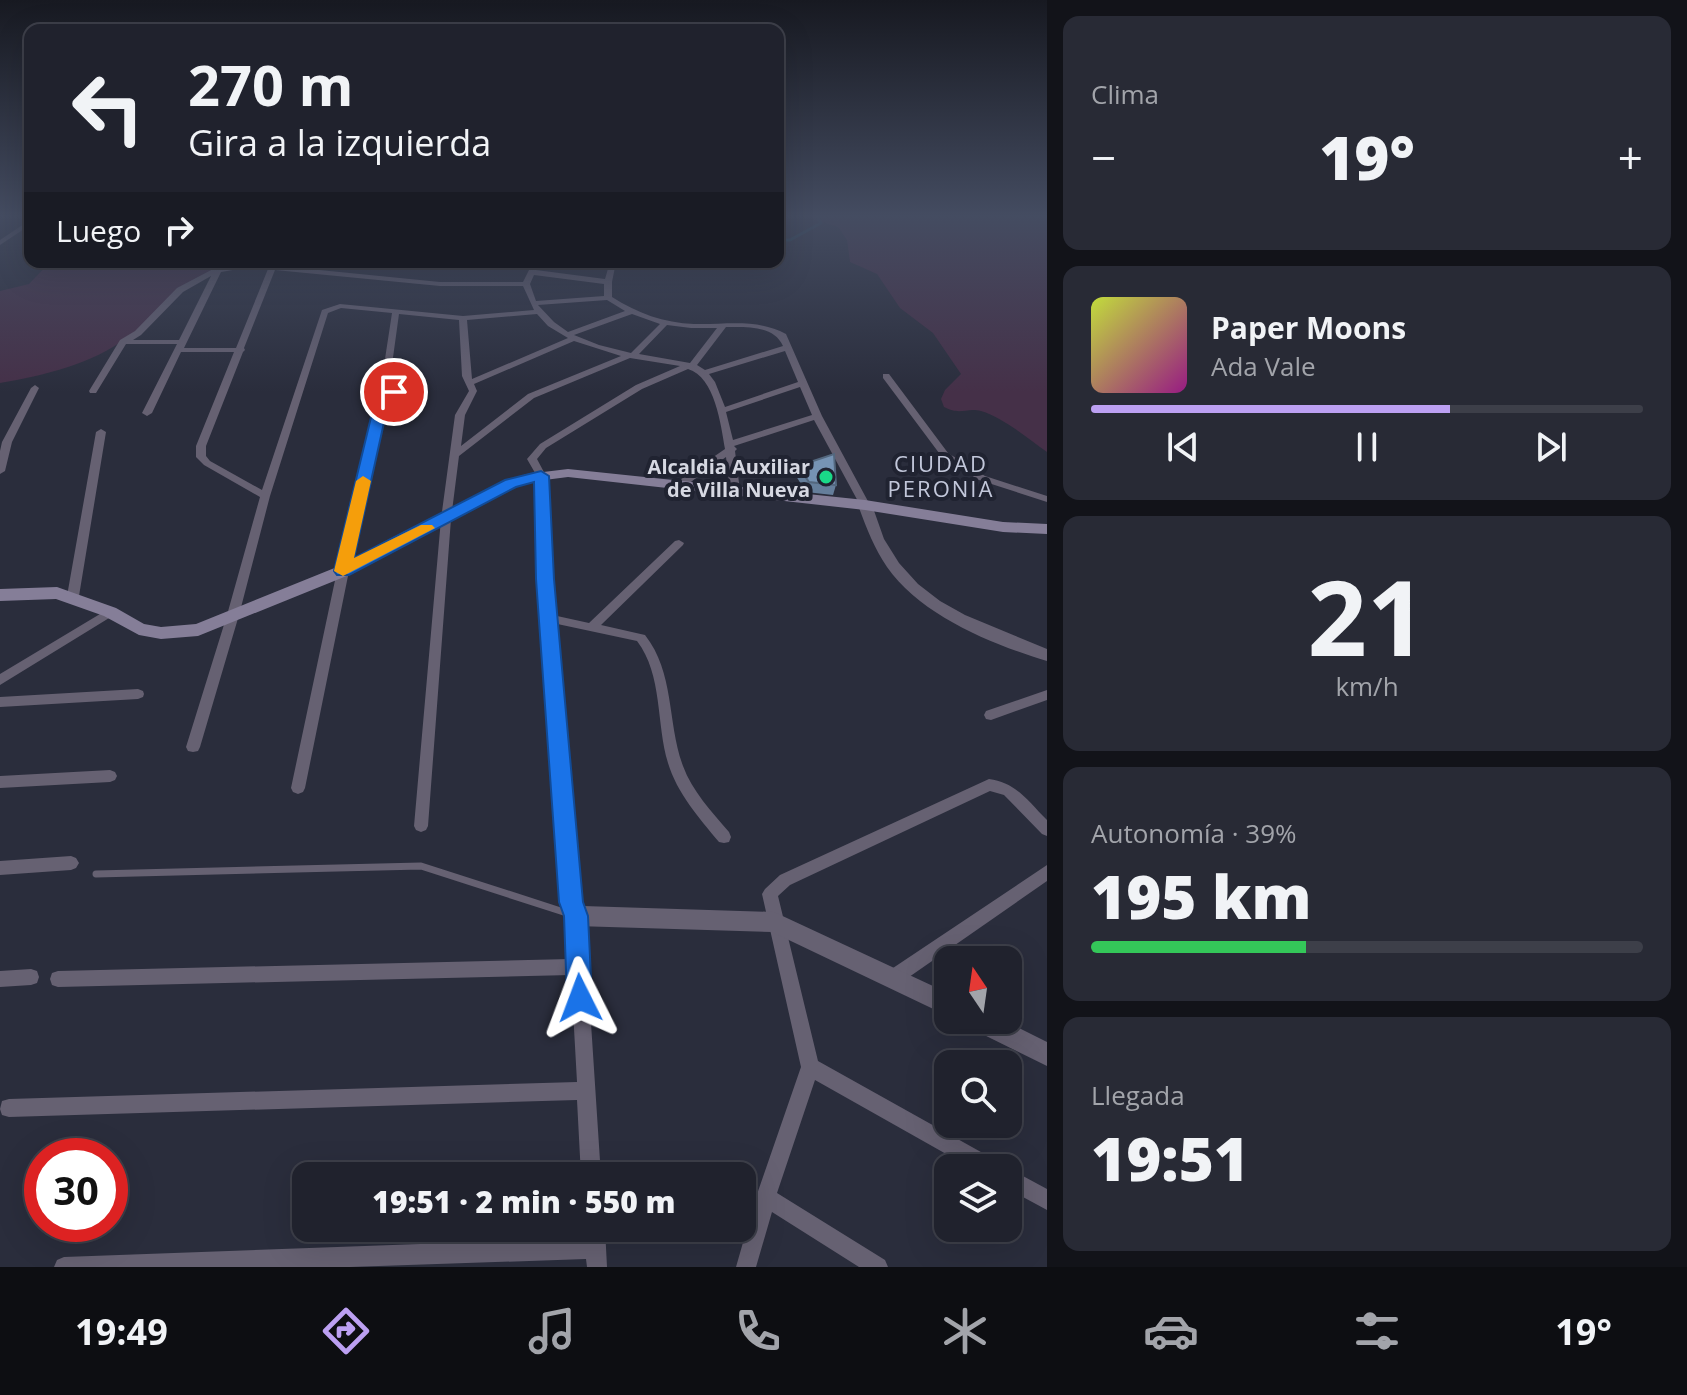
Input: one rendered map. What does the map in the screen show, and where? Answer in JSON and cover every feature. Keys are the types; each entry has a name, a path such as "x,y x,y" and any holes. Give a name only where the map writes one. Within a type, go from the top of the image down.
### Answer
{"main road":[{"path":"2,596 57,593 73,596 110,612 139,629 161,633 198,630 343,571 510,484 541,476 606,475 865,505 1003,527 1047,529"}],"street":[{"path":"93,391 123,342 138,333 180,290 212,273"},
{"path":"147,413 216,273"},
{"path":"265,496 201,457 201,446 270,273"},
{"path":"326,273 440,284 526,284"},
{"path":"531,273 526,284 536,308 572,336 630,356 689,366 703,373 720,411 730,446 735,491"},
{"path":"540,273 608,282"},
{"path":"608,298 610,273"},
{"path":"193,747 265,496 325,312 340,306 463,318 608,298 630,312 665,323 766,327 783,336 817,416 865,505 875,538 892,566 932,604 954,619 1047,655"},
{"path":"298,788 380,409 394,392 387,372 396,311"},
{"path":"469,383 630,312"},
{"path":"421,826 446,519 460,415 473,391 469,383 463,318"},
{"path":"456,454 531,396 630,356 665,323"},
{"path":"590,1162 576,916 571,902 548,618 541,476 532,459 543,446 639,387 689,366 723,326"},
{"path":"123,342 241,350"},
{"path":"703,373 788,347"},
{"path":"886,376 945,455 982,478 1047,499"},
{"path":"720,411 804,383"},
{"path":"0,471 7,442 35,388"},
{"path":"681,484 730,446 817,416"},
{"path":"73,596 101,432"},
{"path":"593,626 679,543"},
{"path":"0,680 110,612"},
{"path":"548,618 641,638 649,645 675,764 683,782 724,837"},
{"path":"0,702 138,694"},
{"path":"991,715 1047,695"},
{"path":"0,782 110,776"},
{"path":"746,1267 810,1067 774,922 770,894 785,880 989,785 1009,791 1047,830"},
{"path":"0,868 71,863"},
{"path":"893,978 1047,872"},
{"path":"576,916 774,922 934,998"},
{"path":"58,979 577,967"},
{"path":"0,979 31,977"},
{"path":"1006,1034 1047,1054"},
{"path":"810,1067 965,1154"},
{"path":"9,1108 586,1091"},
{"path":"1022,1186 1047,1200"},
{"path":"766,1197 878,1267"},
{"path":"64,1267 596,1248"}],"lane":[{"path":"96,874 421,866 576,916"}],"shaded area":[{"path":"39,273 215,273 187,286 128,337 98,355 50,372 0,383 0,291 29,284"},
{"path":"1047,273 1047,452 990,414 944,407 941,399 945,390 961,374 933,333 900,308 877,274"}],"building":[{"path":"834,454 836,485 809,482 798,466"}],"slow traffic":[{"path":"363,481 343,571 427,528"}],"place":[{"name":"Alcaldia Auxiliar de Villa Nueva","path":"826,477"}],"district":[{"name":"CIUDAD PERONIA","path":"941,476"}],"route":[{"path":"394,392 380,409 343,571 510,484 541,476 545,579 571,902 576,916 580,998"}]}
